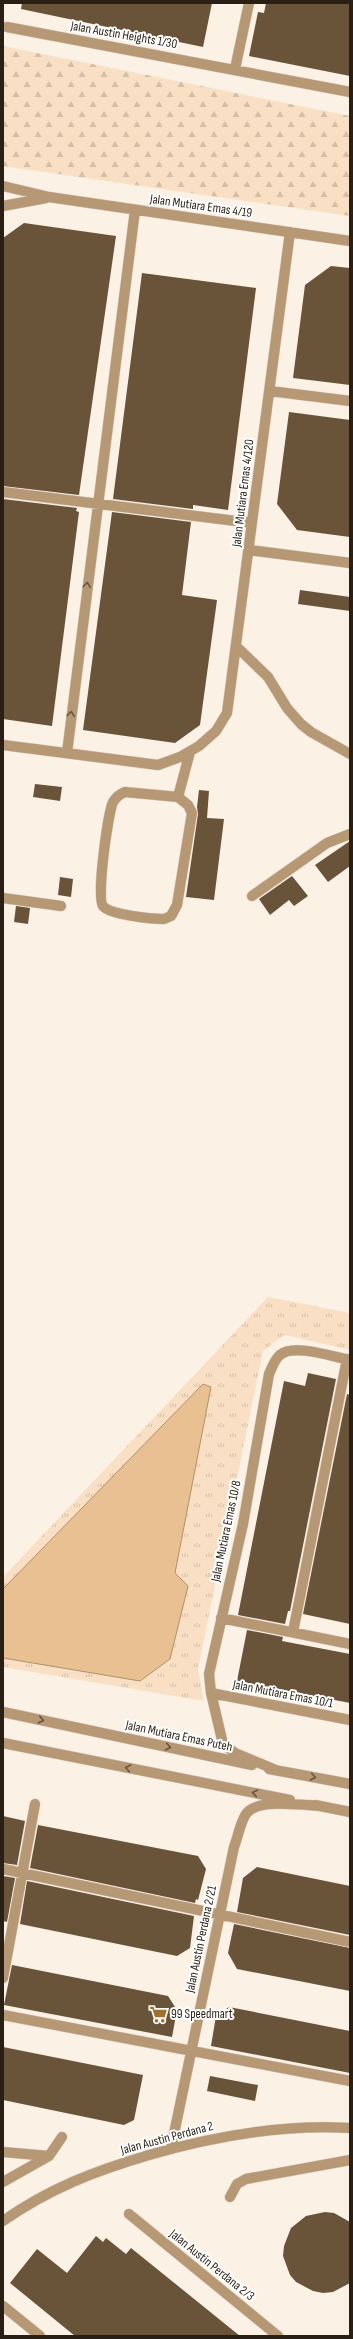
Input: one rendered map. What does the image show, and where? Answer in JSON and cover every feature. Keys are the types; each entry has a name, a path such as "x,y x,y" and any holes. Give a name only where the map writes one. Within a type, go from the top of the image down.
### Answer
{"street":[{"path":"235,69 249,3"},
{"name":"Jalan Austin Heights 1/30","path":"7,27 350,92"},
{"name":"Jalan Mutiara Emas 4/19","path":"3,186 49,197 350,241"},
{"name":"Jalan Mutiara Emas 4/19","path":"3,206 49,197"},
{"path":"67,753 135,210"},
{"name":"Jalan Mutiara Emas 4/120","path":"3,745 158,765 190,752 199,746 216,731 227,713 290,232"},
{"path":"270,391 350,401"},
{"path":"3,492 252,523"},
{"path":"249,550 350,563"},
{"path":"236,646 268,677 287,708 301,724 311,732 350,754"},
{"path":"178,797 190,752"},
{"path":"131,792 178,797 188,805 192,817 175,911 171,916 158,919 108,910 102,906 99,893 114,800 119,795 131,792"},
{"path":"252,896 327,843 350,834"},
{"path":"3,898 61,906"},
{"name":"Jalan Mutiara Emas 10/8","path":"276,1770 236,1753 223,1744 211,1693 209,1674 243,1524 270,1374 279,1356 296,1349 349,1360"},
{"path":"293,1632 349,1360"},
{"path":"221,1618 350,1644"},
{"name":"Jalan Mutiara Emas 10/1","path":"211,1693 350,1720"},
{"name":"Jalan Mutiara Emas Puteh","path":"3,1712 276,1770 350,1784"},
{"path":"3,1743 350,1812"},
{"path":"3,1978 35,1804"},
{"name":"Jalan Austin Perdana 2/21","path":"170,2148 189,2052 234,1847 243,1820 252,1808 275,1804 321,1806"},
{"path":"3,1869 219,1916 350,1942"},
{"path":"3,2015 189,2052 350,2081"},
{"name":"Jalan Austin Perdana 2","path":"3,2221 24,2206 64,2185 100,2170 170,2148 266,2130 350,2128"},
{"path":"3,2182 49,2156 62,2137"},
{"path":"3,2152 49,2156"},
{"path":"230,2197 237,2184 246,2179 350,2160"},
{"name":"Jalan Austin Perdana 2/3","path":"129,2214 278,2336"},
{"path":"3,2306 40,2336"}],"green space":[{"path":"3,46 350,116 350,216 3,166"},
{"path":"268,1297 350,1313 350,1350 284,1335 263,1351 198,1669 204,1701 3,1667 3,1577"}],"shaded area":[{"path":"203,1384 211,1387 175,1573 188,1586 170,1659 140,1681 3,1658 3,1589"}],"building":[{"path":"22,3 212,3 203,47 21,9"},
{"path":"266,3 350,3 350,76 249,56 258,12 264,13"},
{"path":"24,223 116,236 79,495 3,486 3,238"},
{"path":"331,266 350,268 350,385 293,378 305,285"},
{"path":"142,273 256,288 228,510 193,505 193,509 113,499"},
{"path":"289,412 350,420 350,537 297,530 277,504"},
{"path":"3,499 77,508 76,511 79,512 52,726 3,719"},
{"path":"112,512 191,522 182,595 217,600 200,725 175,743 83,730"},
{"path":"300,590 350,597 350,611 298,604"},
{"path":"35,784 62,787 60,801 33,797"},
{"path":"199,790 209,791 207,818 224,819 214,900 186,897 198,814 197,807"},
{"path":"350,841 350,866 328,882 315,865"},
{"path":"292,876 308,896 294,906 289,900 270,915 259,899"},
{"path":"60,877 73,879 71,897 58,895"},
{"path":"16,906 30,908 28,924 14,922"},
{"path":"308,1373 336,1379 290,1611 288,1611 285,1624 238,1615 284,1381 305,1386"},
{"path":"347,1394 350,1395 350,1624 303,1614"},
{"path":"247,1630 283,1637 282,1641 350,1654 350,1703 237,1681"},
{"path":"3,1816 25,1821 17,1865 3,1863"},
{"path":"38,1825 198,1856 206,1869 198,1900 196,1899 195,1903 30,1868"},
{"path":"257,1867 350,1886 350,1935 237,1912 243,1878"},
{"path":"3,1876 15,1878 7,1922 3,1921"},
{"path":"27,1881 194,1916 190,1948 177,1956 20,1924"},
{"path":"234,1924 350,1948 350,1991 237,1969 228,1953"},
{"path":"12,1965 168,1996 177,2010 172,2037 4,2005"},
{"path":"229,2007 350,2031 350,2073 211,2046 216,2016"},
{"path":"3,2047 143,2075 134,2120 124,2125 3,2100"},
{"path":"210,2076 258,2085 255,2101 207,2091"},
{"path":"325,2212 334,2213 350,2222 350,2283 333,2292 323,2293 313,2291 296,2282 290,2275 283,2256 284,2246 291,2228 306,2216"},
{"path":"96,2236 103,2242 106,2238 126,2254 131,2248 240,2336 75,2336 10,2283 37,2249 67,2273"}],"place":[{"name":"99 Speedmart","path":"158,2014"}]}
